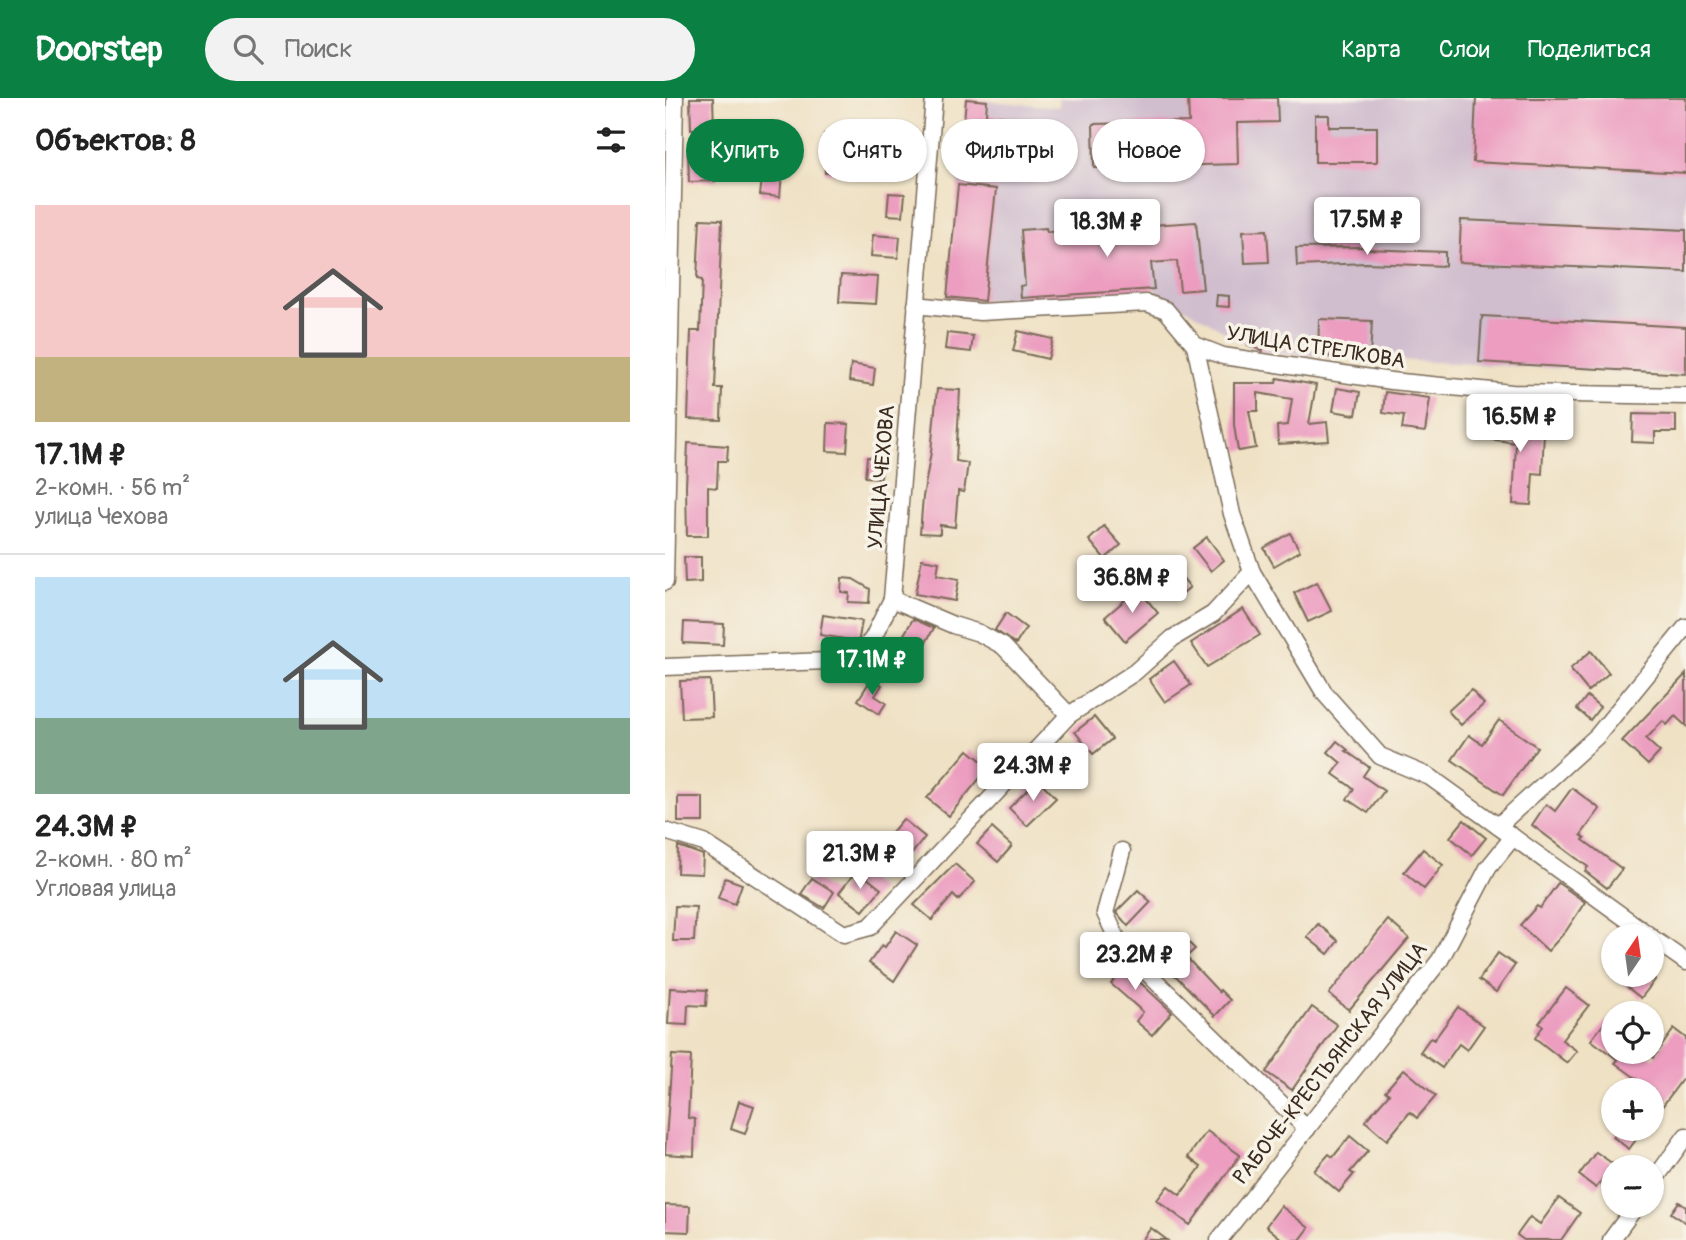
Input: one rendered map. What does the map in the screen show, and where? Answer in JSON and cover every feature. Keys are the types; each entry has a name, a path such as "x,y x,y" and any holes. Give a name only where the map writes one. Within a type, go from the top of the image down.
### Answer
{"street":[{"path":"665,582 675,98"},
{"name":"УЛИЦА ЧЕХОВА","path":"665,667 855,660 873,638 892,599 934,98"},
{"name":"УЛИЦА СТРЕЛКОВА","path":"916,305 980,312 1147,303 1166,310 1195,345 1223,356 1391,381 1512,393 1686,396"},
{"path":"1195,345 1232,514 1252,572 1325,694 1380,756 1430,777 1633,924"},
{"path":"665,831 704,843 844,934 870,927 1069,715 1135,672 1173,638 1213,614 1252,572"},
{"path":"892,599 979,633 1003,646 1069,715"},
{"path":"1498,826 1597,736 1686,627"},
{"name":"РАБОЧЕ-КРЕСТЬЯНСКАЯ УЛИЦА","path":"1219,1240 1440,960 1488,868 1514,837"},
{"path":"1122,851 1105,913 1121,947 1307,1129"},
{"path":"1664,946 1686,962"},
{"path":"1664,1166 1686,1136"},
{"path":"1611,1240 1627,1218"}],"shaded area":[{"path":"1060,98 1686,98 1686,375 1261,353 1153,289 984,301 947,297 958,182 1078,182 1078,119 964,119 966,99 1059,107"}],"building":[{"path":"690,98 713,98 714,119 691,119"},
{"path":"1188,98 1277,98 1278,122 1237,123 1238,164 1205,165 1205,119 1189,119"},
{"path":"1476,98 1686,98 1686,173 1473,162"},
{"path":"966,99 987,101 986,115 1028,119 964,119"},
{"path":"1315,115 1329,115 1329,127 1377,127 1377,162 1315,162"},
{"path":"762,182 781,182 780,197 760,195"},
{"path":"958,185 996,189 984,301 947,297"},
{"path":"889,193 905,194 903,216 887,215"},
{"path":"700,219 722,220 715,388 722,388 721,420 688,419 691,331 700,331 702,280 697,279"},
{"path":"1461,220 1686,230 1686,272 1459,262"},
{"path":"1196,222 1203,289 1180,291 1177,261 1151,263 1154,289 1021,298 1020,286 1025,285 1021,230 1046,228 1047,232"},
{"path":"1267,230 1269,262 1245,263 1243,231"},
{"path":"873,235 900,237 898,258 871,256"},
{"path":"1365,247 1445,252 1445,266 1366,263 1297,266 1296,248"},
{"path":"841,275 878,277 876,304 839,302"},
{"path":"1217,295 1229,296 1229,307 1216,306"},
{"path":"1482,316 1686,327 1686,374 1479,362"},
{"path":"1319,319 1372,321 1370,358 1318,356"},
{"path":"1018,331 1053,339 1048,359 1013,351"},
{"path":"947,333 973,336 971,352 945,349"},
{"path":"1254,335 1267,343 1262,351 1248,345"},
{"path":"851,364 875,368 873,385 849,381"},
{"path":"1277,378 1316,385 1309,424 1327,422 1329,441 1278,444 1277,426 1288,425 1292,399 1258,393 1258,411 1249,411 1256,448 1238,451 1234,425 1234,383 1276,383"},
{"path":"1337,388 1360,392 1356,415 1333,411"},
{"path":"937,389 960,390 956,461 968,463 964,492 958,491 955,527 940,525 940,534 920,533"},
{"path":"1385,392 1430,398 1425,432 1402,429 1404,416 1383,413"},
{"path":"1492,412 1513,414 1511,430 1544,432 1542,474 1533,473 1531,505 1513,504 1516,443 1489,439"},
{"path":"1633,414 1676,415 1676,432 1655,432 1655,443 1632,442"},
{"path":"828,423 849,424 847,452 827,451"},
{"path":"688,443 728,446 727,461 718,461 717,488 708,487 708,536 687,536"},
{"path":"867,457 883,458 881,478 865,477"},
{"path":"1104,526 1121,545 1105,559 1089,540"},
{"path":"1290,533 1300,551 1274,566 1264,548"},
{"path":"1207,537 1224,560 1211,571 1193,548"},
{"path":"684,557 701,557 701,582 685,583"},
{"path":"922,559 939,562 937,575 959,579 955,601 915,594"},
{"path":"1177,571 1190,587 1176,599 1163,582"},
{"path":"842,578 853,579 870,589 869,603 848,602 849,593 841,592"},
{"path":"1317,582 1332,611 1308,622 1294,593"},
{"path":"1138,589 1158,613 1125,641 1105,617"},
{"path":"1243,609 1260,635 1207,667 1191,643"},
{"path":"1006,613 1026,628 1016,644 995,630"},
{"path":"823,615 862,621 857,641 820,635"},
{"path":"913,619 934,628 912,667 892,655"},
{"path":"684,622 724,624 723,645 683,643"},
{"path":"1591,651 1609,673 1588,691 1570,669"},
{"path":"1174,661 1191,685 1165,702 1149,679"},
{"path":"1686,674 1686,726 1675,716 1667,725 1663,721 1646,739 1660,752 1648,765 1622,741"},
{"path":"872,678 882,685 875,696 886,703 879,714 858,700"},
{"path":"710,680 712,717 682,718 680,681"},
{"path":"1471,690 1484,704 1461,725 1448,711"},
{"path":"1587,696 1600,707 1590,720 1577,709"},
{"path":"1094,717 1112,739 1093,754 1075,732"},
{"path":"1499,720 1537,747 1503,795 1452,760 1469,735 1482,744"},
{"path":"1337,741 1369,767 1363,776 1384,791 1368,813 1347,799 1354,789 1333,774 1341,763 1328,752"},
{"path":"968,750 989,767 949,816 927,798"},
{"path":"1038,779 1056,798 1027,826 1009,808"},
{"path":"1572,788 1600,809 1581,835 1585,838 1583,840 1622,869 1607,888 1585,871 1588,867 1532,825 1546,804 1555,811"},
{"path":"678,797 703,797 703,822 678,822"},
{"path":"903,819 925,837 910,856 888,837"},
{"path":"1464,820 1486,838 1472,855 1450,837"},
{"path":"992,828 1012,846 998,862 977,844"},
{"path":"678,846 703,855 702,874 677,873"},
{"path":"1423,849 1443,865 1424,889 1404,872"},
{"path":"955,864 975,882 958,900 953,895 932,920 914,905"},
{"path":"857,870 881,889 863,911 839,893"},
{"path":"725,878 742,884 735,904 718,898"},
{"path":"812,878 834,892 824,908 801,894"},
{"path":"1558,883 1585,902 1566,931 1548,951 1520,925 1537,906 1540,908"},
{"path":"1138,890 1151,902 1128,926 1116,912"},
{"path":"675,906 696,907 694,941 673,941"},
{"path":"1388,920 1409,938 1349,1010 1329,994"},
{"path":"1318,924 1338,941 1328,954 1307,937"},
{"path":"896,931 917,945 894,981 869,963"},
{"path":"1158,936 1171,950 1184,938 1195,949 1186,957 1230,1000 1215,1016 1168,968 1163,973 1141,952"},
{"path":"1107,941 1120,961 1118,962 1172,1012 1152,1035 1136,1021 1143,1012 1111,984 1116,978 1095,947"},
{"path":"1498,953 1515,965 1496,992 1479,980"},
{"path":"1627,987 1650,987 1641,998"},
{"path":"670,988 707,990 706,1006 688,1005 687,1025 668,1024"},
{"path":"1566,988 1589,1005 1562,1040 1577,1051 1567,1063 1535,1038 1543,1026 1539,1023"},
{"path":"1312,1007 1337,1025 1292,1090 1266,1072"},
{"path":"1458,1007 1484,1026 1467,1050 1459,1044 1442,1068 1420,1052 1430,1038 1434,1040"},
{"path":"1601,1027 1601,1047 1591,1040"},
{"path":"1674,1029 1686,1038 1686,1074 1664,1104 1664,1078 1636,1078 1616,1064 1664,1064 1664,1043"},
{"path":"672,1055 691,1056 688,1118 695,1119 694,1156 665,1154"},
{"path":"1404,1069 1436,1096 1417,1118 1410,1112 1387,1140 1365,1121 1389,1094 1385,1091"},
{"path":"739,1101 754,1106 745,1134 731,1129"},
{"path":"1207,1131 1240,1155 1190,1225 1157,1200 1168,1186 1180,1195 1201,1167 1188,1157"},
{"path":"1350,1136 1368,1151 1350,1172 1354,1174 1339,1192 1314,1171 1329,1154 1333,1157"},
{"path":"1618,1141 1635,1141 1629,1149"},
{"path":"1596,1152 1601,1156 1601,1181 1596,1188 1579,1175"},
{"path":"1559,1198 1580,1213 1561,1240 1524,1240 1517,1235 1530,1217 1540,1224"},
{"path":"1679,1202 1686,1207 1686,1223 1671,1213"},
{"path":"665,1205 690,1206 689,1232 665,1231"},
{"path":"1281,1206 1309,1228 1300,1240 1283,1240 1266,1226"},
{"path":"1151,1228 1167,1240 1142,1240"}]}
